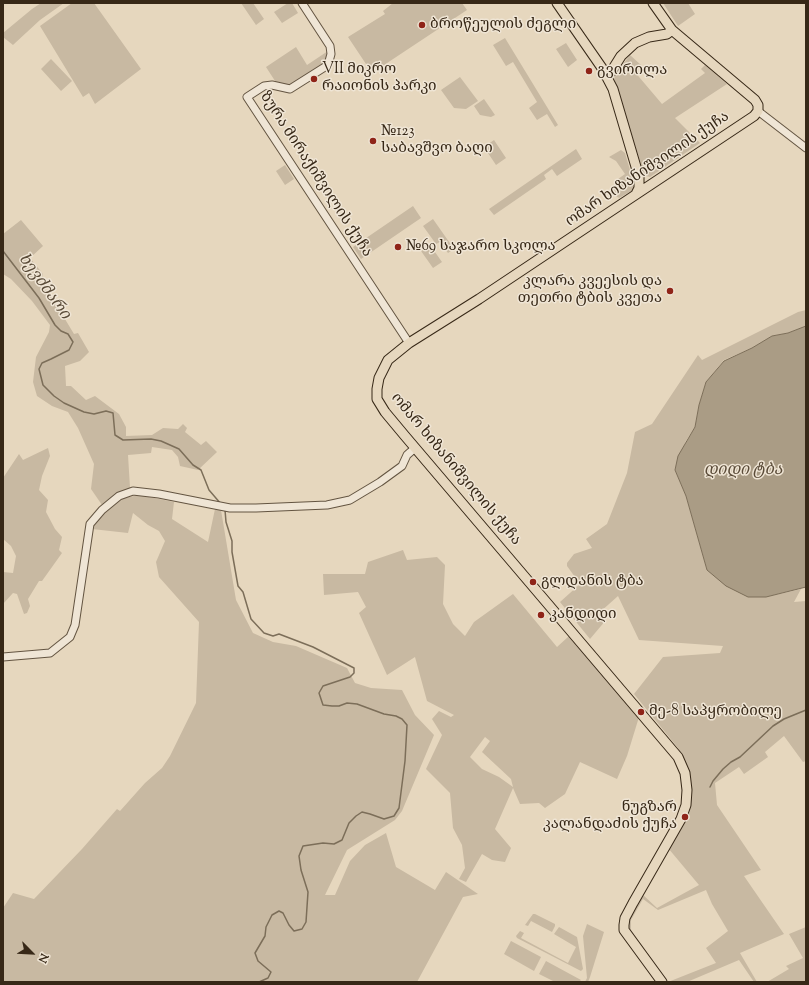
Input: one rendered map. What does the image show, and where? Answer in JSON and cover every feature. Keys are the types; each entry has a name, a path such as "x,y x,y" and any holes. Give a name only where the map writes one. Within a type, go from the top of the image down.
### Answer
{"main road":[{"path":"557,3 606,76 613,89 639,177 639,188 636,194"},
{"path":"653,3 672,30 755,100 758,104 758,111"},
{"path":"606,76 611,72 621,56 635,43 649,37 667,34 672,30"},
{"name":"ომარ ხიზანიშვილის ქუჩა","path":"662,982 624,930 625,918 681,818 686,805 687,790 684,773 678,757 385,412 377,399 377,389 379,378 388,360 409,343 479,299 754,116 758,111"},
{"path":"639,177 645,182 655,182"}],"street":[{"name":"ზურა მირაქიშვილის ქუჩა","path":"302,3 330,46 331,54 328,65 290,89 272,85 264,86 247,97 409,343"},
{"path":"758,111 806,148"},
{"path":"3,657 50,653 70,636 75,625 90,524 102,510 119,496 133,491 159,494 237,508 327,505 350,500 380,482 402,466 407,455 415,448"}],"shaded area":[{"path":"41,3 64,3 40,20 13,45 3,37 3,33"},
{"path":"72,3 94,3 141,69 95,104 89,93 83,97 40,26"},
{"path":"241,3 253,3 264,19 256,25"},
{"path":"288,3 292,3 298,13 282,23 274,12"},
{"path":"393,3 462,3 467,10 372,73 348,37 385,14 383,11"},
{"path":"663,3 688,3 695,14 678,26"},
{"path":"505,38 558,125 555,127 547,114 537,120 529,108 537,102 513,62 506,66 493,45"},
{"path":"566,43 577,60 568,67 556,49"},
{"path":"296,47 307,65 328,51 327,62 287,88 277,84 266,67"},
{"path":"630,55 641,65 634,71 662,104 705,73 701,69 705,65 727,84 675,118 700,143 650,177 644,174 614,79 617,72"},
{"path":"51,59 72,81 61,91 41,69"},
{"path":"460,77 478,101 466,109 454,108 441,90"},
{"path":"484,99 495,115 491,117 480,115 474,106"},
{"path":"494,140 506,158 496,165 484,147"},
{"path":"576,149 582,159 557,176 552,169 544,175 546,179 494,215 489,209"},
{"path":"621,150 625,153 635,187 633,190 619,198 611,189 621,183 618,179 625,174 616,161 609,157"},
{"path":"285,165 294,179 285,185 276,171"},
{"path":"413,206 421,218 361,259 353,247"},
{"path":"433,219 454,249 448,253 440,242 436,244 423,226"},
{"path":"21,220 43,246 30,258 43,274 40,286 48,291 74,334 78,333 89,352 80,361 65,366 66,386 71,386 86,400 95,396 119,414 126,427 126,436 152,435 163,428 178,429 183,424 187,428 185,432 201,445 206,441 217,452 198,470 180,466 178,457 172,450 152,447 151,453 128,455 130,488 114,495 102,505 91,489 94,464 78,428 68,412 52,406 37,396 33,382 36,357 49,332 50,325 32,301 11,279 3,274 3,234"},
{"path":"430,245 442,262 433,268 421,251"},
{"path":"806,310 806,326 788,333 772,336 752,348 724,360 706,382 699,405 695,427 686,441 675,470 686,496 707,570 766,597 801,589 794,602 806,601 806,761 803,762 784,736 765,752 768,757 744,774 739,767 715,783 717,805 761,870 744,876 784,934 740,953 757,982 754,982 739,960 687,982 668,982 666,982 626,929 627,922 642,894 657,908 699,885 668,848 691,796 689,769 678,748 634,694 663,657 720,653 723,646 639,640 618,596 599,613 606,620 590,639 560,602 580,584 567,566 567,563 574,554 592,548 586,539 607,524 627,473 635,432 652,424 698,355 702,360 798,312","holes":["706,890 712,904 728,931 706,948 716,963 668,982 631,930 631,920 643,899 658,910"]},
{"path":"48,448 50,456 42,476 39,490 48,500 46,512 55,529 62,537 59,550 62,553 42,581 39,581 28,599 30,606 27,613 24,614 17,594 13,593 3,604 3,572 13,573 16,556 11,546 3,539 3,478 19,454 23,460"},
{"path":"139,495 174,502 172,519 208,542 215,509 221,510 236,600 253,633 273,642 296,646 347,668 355,683 371,688 402,690 415,715 434,735 402,811 395,820 347,850 325,895 335,895 350,861 365,845 386,833 396,867 435,890 446,872 478,894 463,897 417,982 3,982 3,908 13,893 34,899 82,849 117,809 120,811 145,783 162,768 170,756 196,703 199,622 159,577 156,562 165,541 159,531 148,525 133,513 128,533 92,529 95,521 119,499"},
{"path":"403,550 407,560 437,557 445,565 443,604 453,624 465,636 474,622 513,594 557,647 569,636 639,717 627,756 617,779 580,762 565,794 545,808 539,803 520,804 513,788 495,829 511,848 505,862 492,860 482,854 466,882 459,879 465,868 462,845 453,828 450,793 426,769 442,735 432,719 439,711 451,717 454,715 427,701 415,657 387,675 359,613 366,607 358,592 324,595 323,574 365,574 368,562","holes":["485,737 490,741 482,752 511,779 513,787 499,777 482,769 470,757"]},
{"path":"533,914 555,924 552,932 531,921 528,926 525,925"},
{"path":"587,924 604,932 590,977 588,982 585,982 587,978 583,936"},
{"path":"559,927 577,937 583,969 581,971 517,938 516,936 520,931 524,933 521,938 568,963 576,947 554,934"},
{"path":"806,927 806,982 767,982 789,969 786,966 803,958 789,934"},
{"path":"511,941 541,957 534,971 504,954"},
{"path":"546,961 581,980 579,982 555,982 539,974"}],"water":[{"name":"დიდი ტბა","path":"806,326 806,587 766,597 748,597 726,586 707,570 686,496 675,470 678,456 695,427 699,405 706,382 724,361 752,348 772,336 788,333"}],"waterway":[{"name":"ხევძმარი","path":"3,251 39,298 55,325 61,331 68,334 73,342 69,350 42,363 39,369 43,385 64,403 84,412 94,414 106,411 113,413 115,435 123,440 151,439 161,441 179,449 193,465 201,470 209,490 221,504"},
{"name":"ხევძმარი","path":"225,510 226,522 232,541 232,552 238,586 243,592 251,619 264,633 273,636 279,634 313,647 354,668 354,673 350,677 323,686 319,693 323,705 339,706 347,703 357,704 384,714 396,716 402,719 407,725 405,761 399,808 394,816 384,819 362,812 349,823 342,840 334,844 323,843 303,846 299,856 301,870 308,892 306,922 302,929 294,931 283,913 279,911 272,915 266,927 265,936 255,953 258,961 271,972 268,978 259,982"},
{"path":"710,787 723,769 740,757 773,726 784,719 806,710"}],"place":[{"name":"ბროწეულის ძეგლი","path":"422,25"},
{"name":"გვირილა","path":"589,71"},
{"name":"VII მიკრო რაიონის პარკი","path":"314,79"},
{"name":"№123 საბავშვო ბაღი","path":"373,141"},
{"name":"№69 საჯარო სკოლა","path":"398,247"},
{"name":"კლარა კვეესის და თეთრი ტბის კვეთა","path":"670,291"},
{"name":"გლდანის ტბა","path":"533,582"},
{"name":"კანდიდი","path":"541,615"},
{"name":"მე-8 საპყრობილე","path":"641,712"},
{"name":"ნუგზარ კალანდაძის ქუჩა","path":"685,817"}]}
